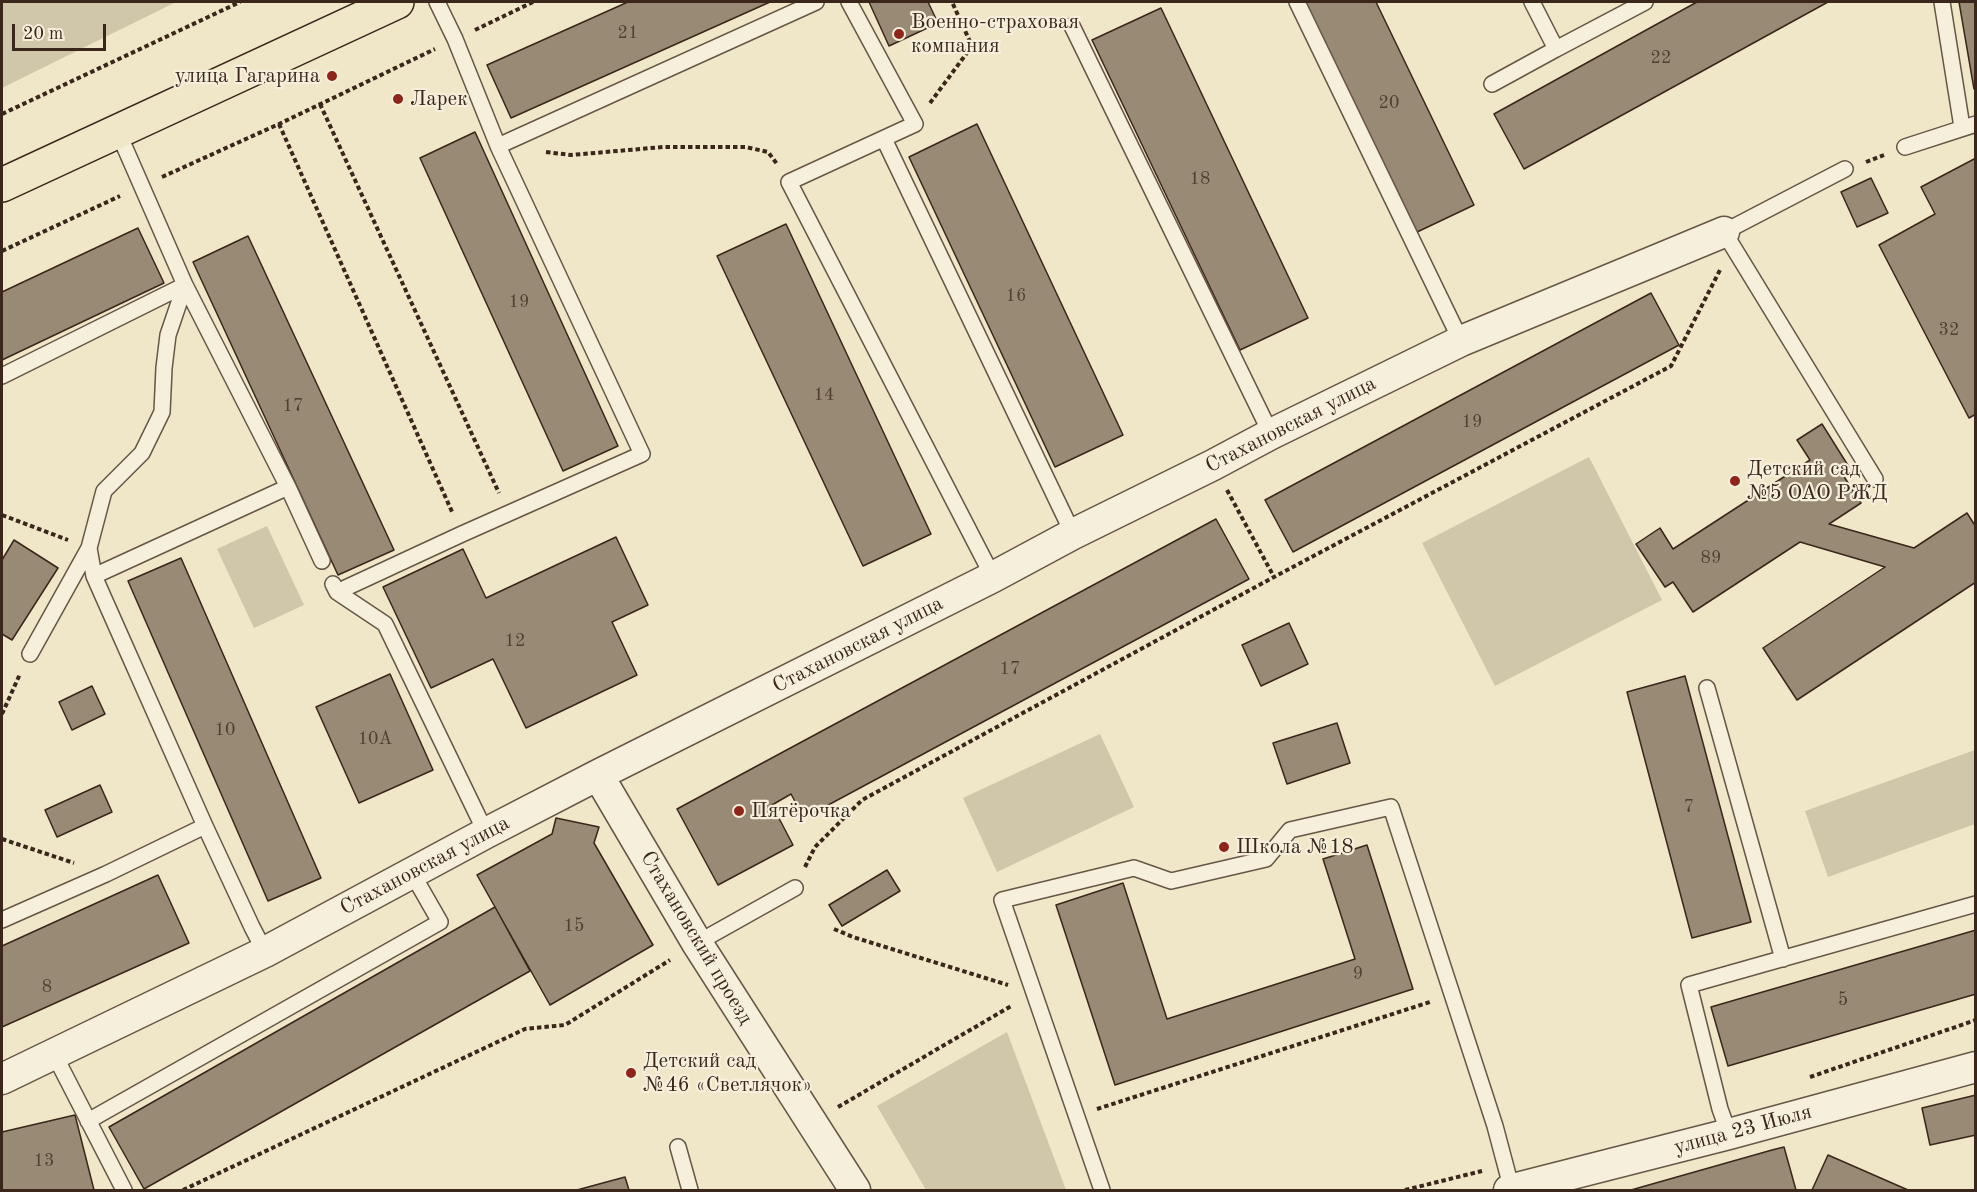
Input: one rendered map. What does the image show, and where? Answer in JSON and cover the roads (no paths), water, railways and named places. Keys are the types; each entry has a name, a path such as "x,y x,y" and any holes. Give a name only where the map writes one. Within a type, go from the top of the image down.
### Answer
{"main road":[{"path":"2,185 397,2"}],"street":[{"name":"Стахановская улица","path":"2,1079 265,952 598,775 993,577 1271,434 1461,341 1728,239"},
{"name":"Стахановский проезд","path":"598,775 697,943 855,1191"},
{"name":"улица 23 Июля","path":"1511,1190 1976,1067"}],"lane":[{"path":"437,2 498,146 642,454 335,588 386,624 486,833"},
{"path":"498,146 816,2"},
{"path":"849,2 915,124 789,182 993,577"},
{"path":"1297,2 1461,341"},
{"path":"1532,2 1556,49"},
{"path":"1492,84 1645,2"},
{"path":"1905,147 1969,125 1942,2"},
{"path":"1072,26 1271,434"},
{"path":"117,132 185,285 288,487 322,561"},
{"path":"885,139 1073,534"},
{"path":"1845,169 1728,239 1875,479"},
{"path":"2,376 185,285"},
{"path":"30,654 89,548 104,491 142,453 162,412 168,334 185,285"},
{"path":"94,576 288,487"},
{"path":"89,548 94,576 205,826 265,952"},
{"path":"1707,688 1783,959"},
{"path":"1102,1191 1002,900 1134,868 1171,881 1224,869 1266,858 1290,830 1391,807 1496,1126 1511,1190"},
{"path":"2,920 106,874 205,826"},
{"path":"88,1121 440,922 412,873"},
{"path":"697,943 795,888"},
{"path":"1729,1134 1720,1109 1689,985 1976,904"},
{"path":"54,1054 124,1191"},
{"path":"678,1147 690,1191"}],"place":[{"name":"Военно-страховая компания","path":"899,34"},
{"name":"улица Гагарина","path":"332,76"},
{"name":"Ларек","path":"398,99"},
{"name":"Детский сад №5 ОАО РЖД","path":"1735,481"},
{"name":"Пятёрочка","path":"739,811"},
{"name":"Школа №18","path":"1224,847"},
{"name":"Детский сад №46 «Светлячок»","path":"631,1073"}]}
